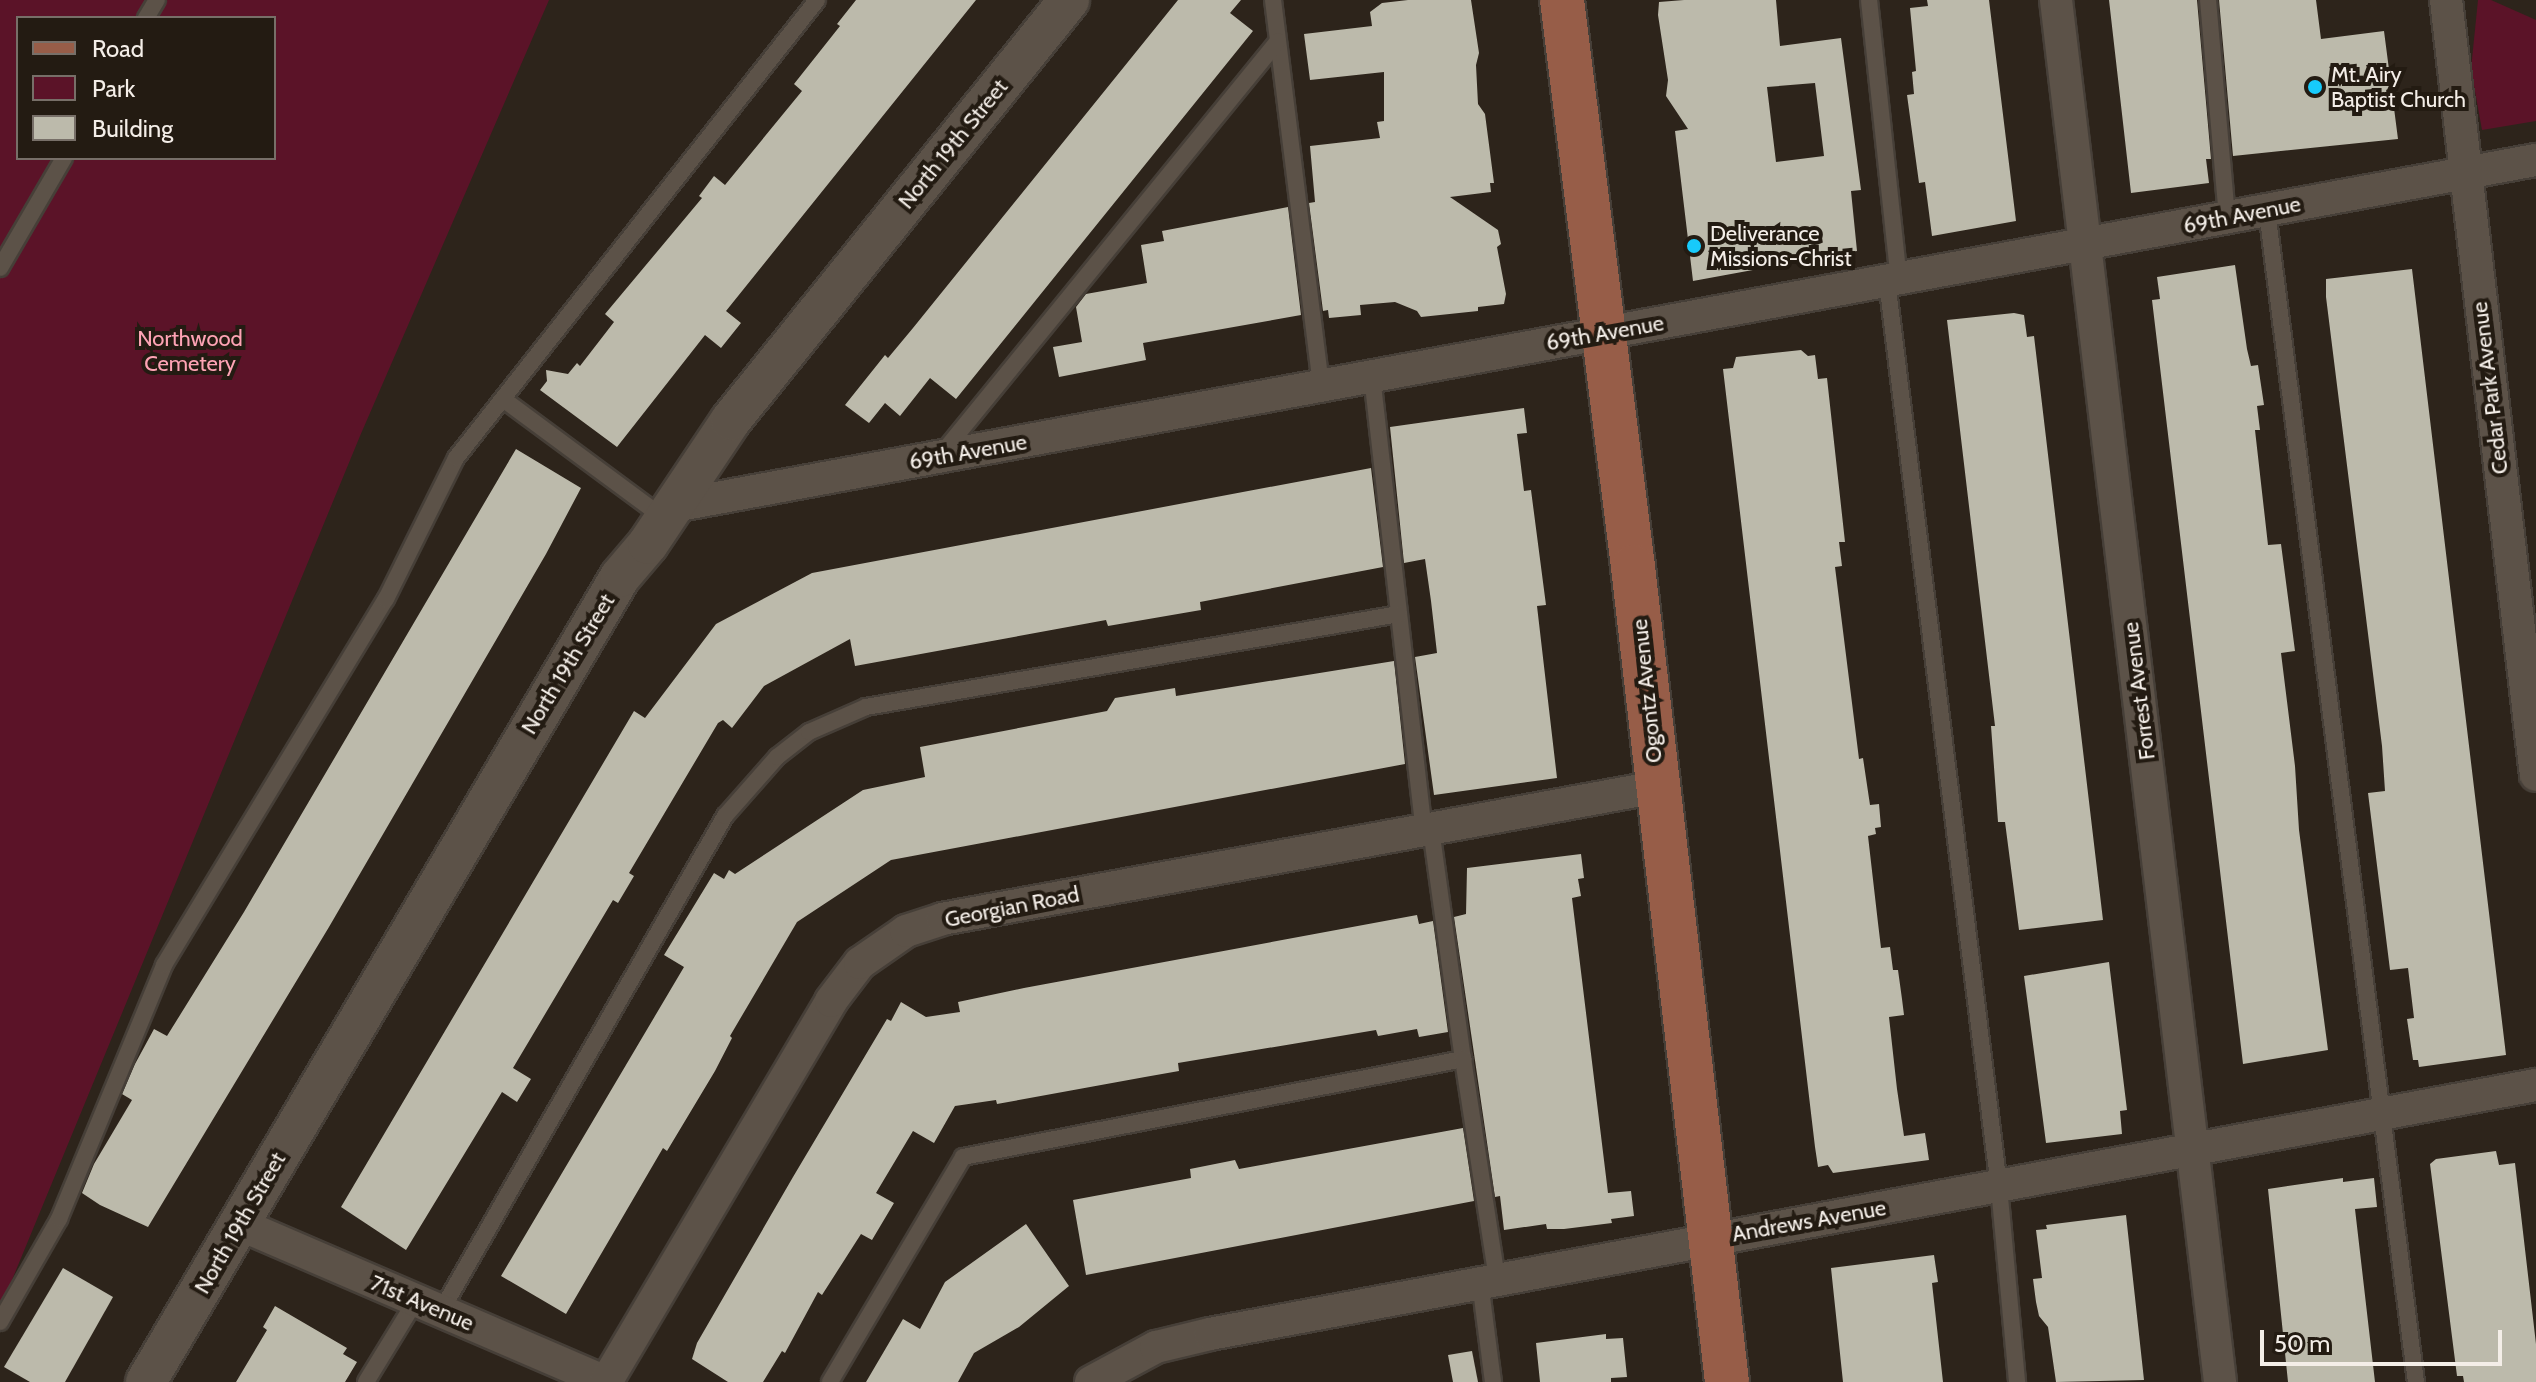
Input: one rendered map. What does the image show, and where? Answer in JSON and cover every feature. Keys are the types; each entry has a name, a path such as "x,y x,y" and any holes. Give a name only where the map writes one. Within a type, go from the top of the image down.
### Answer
{"main road":[{"name":"Ogontz Avenue","path":"1562,0 1605,333 1727,1382"}],"street":[{"name":"North 19th Street","path":"146,1382 620,577 670,513 731,420 1069,0"},
{"name":"Forrest Avenue","path":"2056,0 2220,1382"},
{"name":"Cedar Park Avenue","path":"2446,0 2536,775"},
{"name":"69th Avenue","path":"670,513 939,457 2536,160"},
{"name":"Georgian Road","path":"605,1382 831,1001 860,963 906,931 942,919 1657,787"},
{"name":"Andrews Avenue","path":"1091,1382 1156,1347 1210,1334 2536,1085"},
{"name":"71st Avenue","path":"239,1224 605,1382"}],"lane":[{"path":"0,1322 59,1219 164,965 386,599 456,458 817,0"},
{"path":"1273,0 1321,386"},
{"path":"1869,0 1893,280 1999,1187 2017,1382"},
{"path":"2208,0 2227,218"},
{"path":"939,457 1278,41"},
{"path":"0,268 63,160"},
{"path":"2267,211 2416,1382"},
{"path":"1372,376 1399,614 1463,1059 1488,1281 1493,1382"},
{"path":"503,399 670,513"},
{"path":"366,1382 429,1306 725,816 777,757 809,732 866,707 1399,614"},
{"path":"830,1382 963,1157 1463,1059"}],"green space":[{"name":"Northwood Cemetery","path":"0,0 549,0 360,436 0,1309"},
{"path":"2478,0 2491,0 2536,20 2536,121 2482,130 2471,69"}],"building":[{"path":"856,0 976,0 726,311 741,323 721,348 705,335 617,447 540,390 547,381 546,370 568,374 577,363 580,366 614,322 605,314 702,198 699,196 714,176 725,185 802,91 794,84 840,26 837,24"},
{"path":"1178,0 1241,0 1230,13 1253,31 956,399 930,378 900,416 885,403 869,423 845,405 885,355 888,358 913,328"},
{"path":"1471,0 1479,53 1476,65 1478,104 1485,114 1494,183 1490,183 1491,192 1450,197 1498,230 1501,244 1497,247 1506,294 1504,304 1478,307 1478,311 1421,317 1417,311 1395,302 1360,305 1361,315 1329,318 1328,310 1323,311 1309,203 1315,202 1310,146 1380,138 1377,122 1384,121 1384,72 1310,80 1304,34 1372,26 1370,12 1382,3"},
{"path":"1776,0 1780,46 1841,38 1861,190 1851,191 1857,251 1693,281 1675,131 1688,129 1666,96 1668,80 1658,15 1659,2","holes":["1815,83 1824,156 1776,162 1767,87"]},
{"path":"1927,0 1989,0 2016,221 1932,236 1925,182 1919,183 1907,95 1914,94 1912,72 1916,71 1910,8 1928,6"},
{"path":"2109,0 2197,0 2211,159 2206,159 2209,183 2131,193"},
{"name":"Mt. Airy Baptist Church","path":"2219,0 2316,0 2321,39 2384,31 2398,139 2233,156"},
{"path":"1288,207 1301,315 1143,343 1146,360 1059,377 1053,347 1082,342 1076,307 1086,294 1147,283 1141,245 1164,241 1162,231"},
{"path":"2235,265 2247,349 2251,366 2258,365 2264,405 2257,406 2260,430 2255,430 2268,545 2281,544 2295,651 2281,653 2295,766 2299,830 2328,1050 2243,1064 2152,300 2160,299 2157,277"},
{"path":"2412,269 2506,1055 2419,1067 2418,1060 2413,1060 2407,1019 2414,1018 2408,968 2390,970 2368,793 2385,791 2382,746 2326,297 2326,279"},
{"path":"2014,313 2024,315 2027,337 2034,336 2103,920 2019,930 2005,822 1998,822 1991,726 1995,726 1947,320"},
{"path":"1801,350 1808,356 1815,355 1818,379 1827,378 1845,542 1839,542 1842,566 1835,567 1859,759 1863,758 1870,805 1879,804 1881,827 1875,828 1876,834 1868,836 1881,948 1890,947 1893,970 1898,970 1904,1015 1889,1017 1897,1089 1904,1136 1925,1133 1929,1160 1833,1173 1828,1165 1818,1167 1815,1147 1723,369 1733,368 1736,357"},
{"path":"1524,408 1527,433 1517,434 1524,491 1531,490 1546,605 1537,606 1557,778 1434,795 1415,657 1437,653 1431,601 1425,559 1404,563 1390,427"},
{"path":"516,449 581,488 546,554 329,927 148,1227 100,1205 82,1193 94,1164 132,1100 122,1094 154,1029 167,1036 244,912"},
{"path":"1371,468 1383,567 1200,602 1201,610 1108,626 1106,620 855,666 850,639 764,686 732,728 723,720 718,723 629,873 634,876 618,903 613,900 513,1068 531,1079 517,1102 502,1092 406,1250 341,1207 634,711 645,718 716,624 812,573"},
{"path":"1394,661 1405,764 891,860 797,922 730,1036 732,1038 715,1071 667,1151 663,1148 566,1314 501,1276 684,967 664,955 714,873 724,879 729,870 735,874 863,790 925,777 920,747 1107,711 1115,698 1175,688 1176,696"},
{"path":"1581,854 1584,878 1578,879 1581,896 1572,898 1608,1193 1631,1191 1634,1216 1611,1219 1612,1223 1564,1229 1547,1229 1546,1224 1504,1230 1500,1196 1495,1197 1454,917 1466,914 1467,868"},
{"path":"1417,915 1419,924 1433,921 1448,1032 1419,1037 1417,1029 1378,1036 1376,1030 1178,1063 1179,1071 997,1104 996,1100 955,1106 934,1143 913,1131 876,1193 894,1203 872,1240 861,1234 822,1295 818,1292 785,1353 782,1351 763,1382 728,1382 692,1359 697,1343 793,1177 887,1019 891,1021 901,1002 926,1017 960,1012 958,1002"},
{"path":"2109,962 2127,1110 2120,1111 2122,1134 2046,1143 2024,976"},
{"path":"1463,1128 1474,1201 1086,1275 1073,1200 1191,1178 1190,1169 1235,1160 1239,1169"},
{"path":"2496,1151 2499,1165 2515,1163 2536,1344 2536,1382 2464,1382 2463,1376 2457,1376 2430,1164 2436,1159"},
{"path":"2343,1178 2343,1182 2374,1178 2377,1207 2355,1209 2375,1382 2288,1382 2268,1189"},
{"path":"2126,1215 2144,1380 2056,1382 2048,1327 2039,1316 2036,1302 2033,1279 2042,1278 2036,1230 2047,1229 2046,1225"},
{"path":"1026,1224 1069,1286 1019,1327 974,1353 958,1382 866,1382 903,1319 920,1329 945,1282"},
{"path":"1934,1255 1938,1282 1932,1283 1943,1382 1843,1382 1831,1268"},
{"path":"63,1268 113,1297 65,1382 30,1382 4,1367"},
{"path":"275,1306 347,1348 343,1354 357,1362 345,1382 236,1382 267,1330 263,1327"},
{"path":"1606,1334 1606,1339 1623,1338 1627,1377 1611,1378 1611,1382 1540,1382 1536,1343"},
{"path":"1472,1351 1478,1382 1453,1382 1448,1355"}],"place":[{"name":"Mt. Airy Baptist Church","path":"2315,87"},
{"name":"Deliverance Missions-Christ","path":"1694,246"}]}
